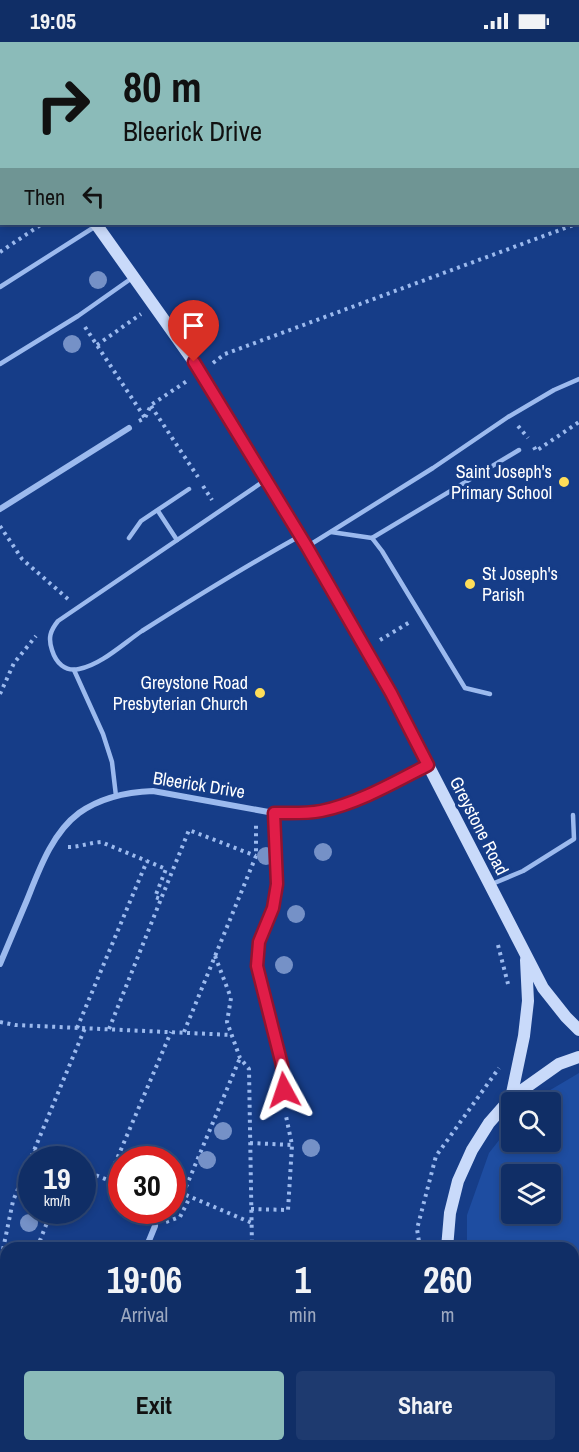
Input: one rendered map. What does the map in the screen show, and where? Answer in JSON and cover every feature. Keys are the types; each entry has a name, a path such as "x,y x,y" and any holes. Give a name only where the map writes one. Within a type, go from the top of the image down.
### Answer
{"main road":[{"name":"Greystone Road","path":"98,225 200,372 266,479 391,693 543,988 579,1030"},
{"name":"Greystone Road","path":"513,1092 528,1001 526,956"},
{"path":"520,1092 559,1064 579,1057"},
{"path":"448,1242 450,1213 458,1180 472,1150 489,1123 501,1110"}],"street":[{"path":"0,509 129,428"},
{"name":"Bleerick Drive","path":"0,964 51,847 73,818 81,812 116,796 153,791 274,813 305,813 335,807 356,799 428,765"},
{"path":"274,813 277,884 273,908 259,942 257,966 282,1065 284,1104"},
{"path":"148,1242 155,1226"}],"lane":[{"path":"0,288 95,225"},
{"path":"0,364 78,316 134,276"},
{"path":"266,479 64,616 50,634 53,654 58,663 74,670 100,660 140,632 242,569 331,532 433,468 508,417 554,390 579,380"},
{"path":"331,532 372,538 519,450"},
{"path":"129,538 141,521 189,489"},
{"path":"158,511 177,540"},
{"path":"372,538 465,688 490,694"},
{"path":"74,670 103,734 112,762 116,796"},
{"path":"489,885 523,871 574,839 573,815"}],"path":[{"path":"0,252 40,225"},
{"path":"200,372 225,354 572,225"},
{"path":"97,345 154,304"},
{"path":"78,316 145,418"},
{"path":"129,428 145,418 151,405 178,387"},
{"path":"151,405 220,511"},
{"path":"525,433 536,451 579,422"},
{"path":"0,526 22,559 78,607"},
{"path":"365,649 421,615"},
{"path":"0,694 14,663 42,629 54,626"},
{"path":"184,1032 256,856 255,809"},
{"path":"109,1029 189,830 256,856"},
{"path":"51,847 74,847 91,842 101,842 166,869 155,897 161,899"},
{"path":"77,1028 147,861"},
{"path":"494,938 500,948 508,994"},
{"path":"215,956 231,998 227,1022 240,1058 249,1069 252,1242"},
{"path":"0,1023 232,1035"},
{"path":"35,1146 86,1028"},
{"path":"122,1146 171,1032"},
{"path":"186,1187 240,1058"},
{"path":"419,1242 417,1229 436,1156 503,1061"},
{"path":"251,1209 288,1210 292,1145 284,1104"},
{"path":"250,1143 292,1145"},
{"path":"5,1242 13,1201 18,1189"},
{"path":"186,1195 252,1223"},
{"path":"155,1226 180,1217 190,1197"},
{"path":"39,1242 46,1224"}],"shaded area":[{"path":"579,1073 579,1242 467,1242 467,1215 489,1153 501,1138 501,1152 561,1152 561,1092 547,1092"}],"place":[{"name":"Saint Joseph's Primary School","path":"564,482"},
{"name":"St Joseph's Parish","path":"470,584"},
{"name":"Greystone Road Presbyterian Church","path":"260,693"}],"route":[{"path":"194,362 307,547 391,693 428,765 335,807 305,813 274,813 277,884 273,908 259,942 257,966 282,1065 284,1090"}]}
